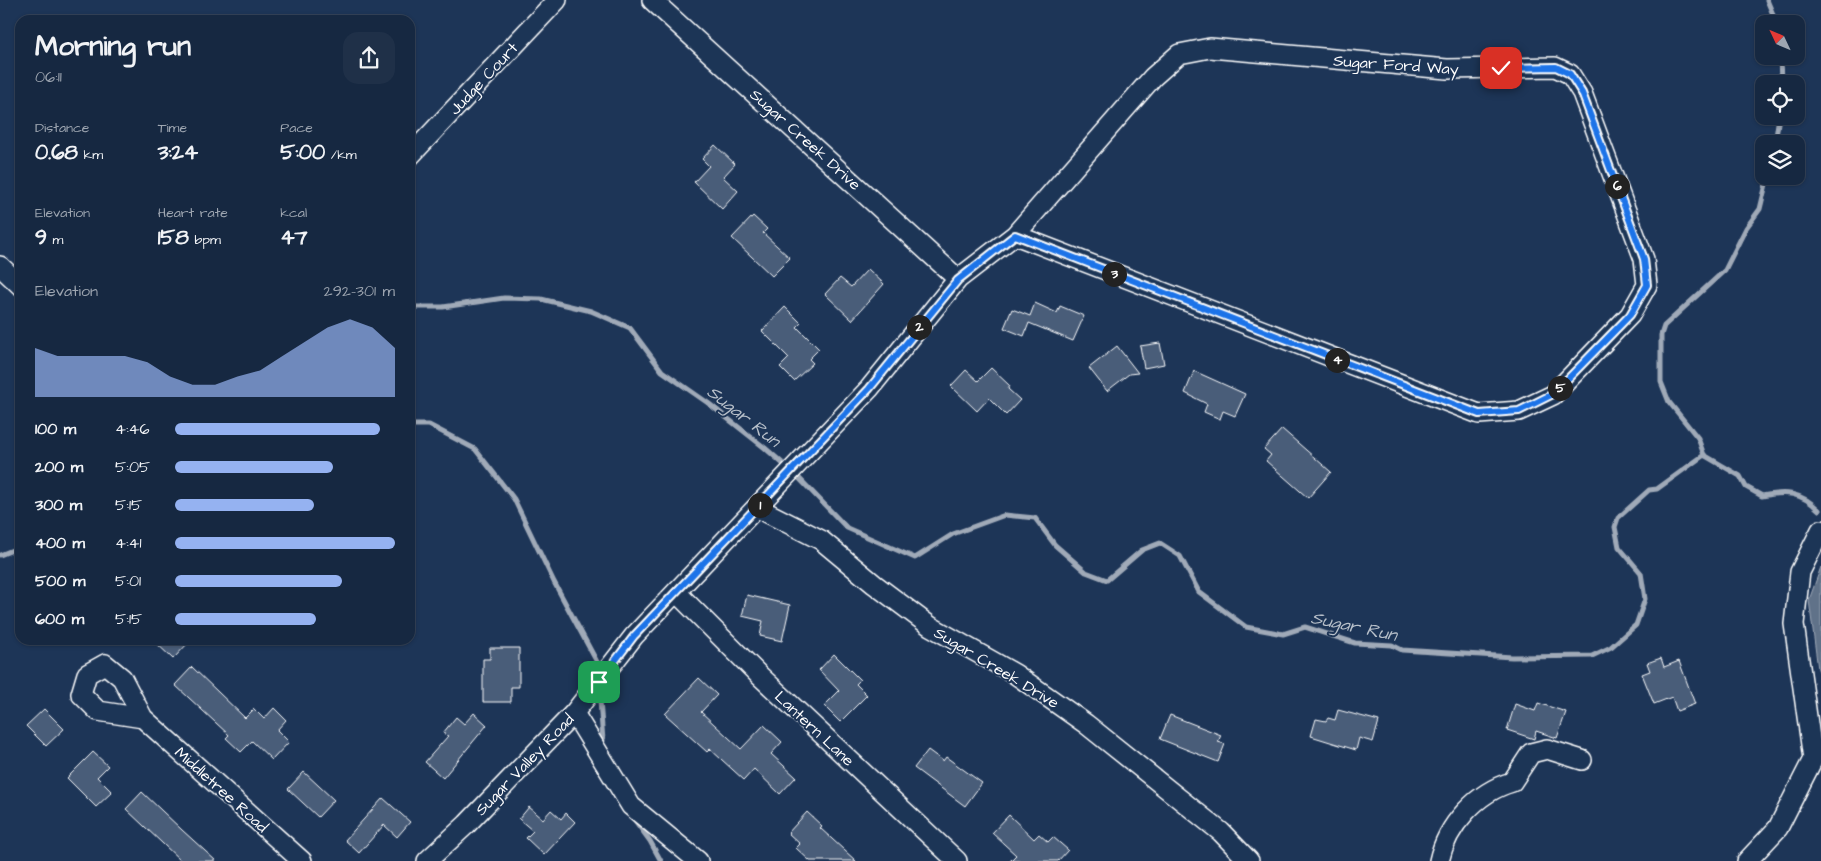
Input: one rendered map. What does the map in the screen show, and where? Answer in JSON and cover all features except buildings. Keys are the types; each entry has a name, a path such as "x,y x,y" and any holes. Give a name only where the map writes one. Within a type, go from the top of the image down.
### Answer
{"street":[{"name":"Judge Court","path":"415,151 556,0"},
{"name":"Sugar Creek Drive","path":"652,0 958,280"},
{"name":"Sugar Ford Way","path":"810,452 869,389 958,280 1015,235 1154,77 1179,54 1210,48 1447,69 1556,67 1570,74 1582,93 1644,259 1647,285 1630,315 1553,394 1519,411 1479,414 1015,235"},
{"path":"0,266 15,280"},
{"name":"Sugar Valley Road","path":"427,861 467,824 574,713 634,636 810,452"},
{"name":"Sugar Creek Drive","path":"758,508 821,540 874,584 930,626 1015,674 1086,724 1221,832 1250,861"},
{"path":"1747,861 1778,828 1817,760 1794,624 1800,572 1821,530"},
{"name":"Lantern Lane","path":"676,592 766,682 957,861"},
{"path":"574,713 631,806 698,861"},
{"name":"Middletree Road","path":"143,718 302,861"},
{"path":"1439,861 1442,845 1472,805 1496,786 1512,782 1531,753 1547,748 1582,760"}],"water":[{"path":"1821,567 1821,675 1818,669 1809,600"}],"waterway":[{"name":"Sugar Run","path":"1767,0 1773,15"},
{"name":"Sugar Run","path":"1780,65 1781,75"},
{"name":"Sugar Run","path":"1776,135 1778,125"},
{"name":"Sugar Run","path":"1704,455 1698,438 1669,402 1661,382 1661,335 1664,326 1725,270 1746,228 1760,209 1766,185"},
{"name":"Sugar Run","path":"415,307 443,307 504,298 541,299 591,311 630,328 662,371 708,403 788,468"},
{"path":"415,425 429,425 475,449 514,499 554,582 597,662 597,666"},
{"path":"1704,455 1740,476 1746,487 1762,496 1793,494 1806,500 1819,510"},
{"name":"Sugar Run","path":"795,474 847,528 915,558 953,534 1005,515 1035,518 1055,545 1086,572 1107,580 1142,550 1160,543 1180,556 1199,592 1246,627 1283,634 1305,627 1355,643 1392,645 1402,650 1512,657 1592,656 1611,647 1636,625 1645,599 1641,573 1619,547 1615,527 1618,518 1649,490 1657,489 1704,455"},
{"name":"Sugar Run","path":"0,555 15,549"},
{"path":"600,700 603,741"},
{"path":"631,815 650,841 661,861"}],"route":[{"path":"599,682 634,636 869,389 958,280 1015,235 1479,414 1519,411 1553,394 1630,315 1647,285 1644,259 1582,93 1570,74 1556,67 1501,68"}]}
